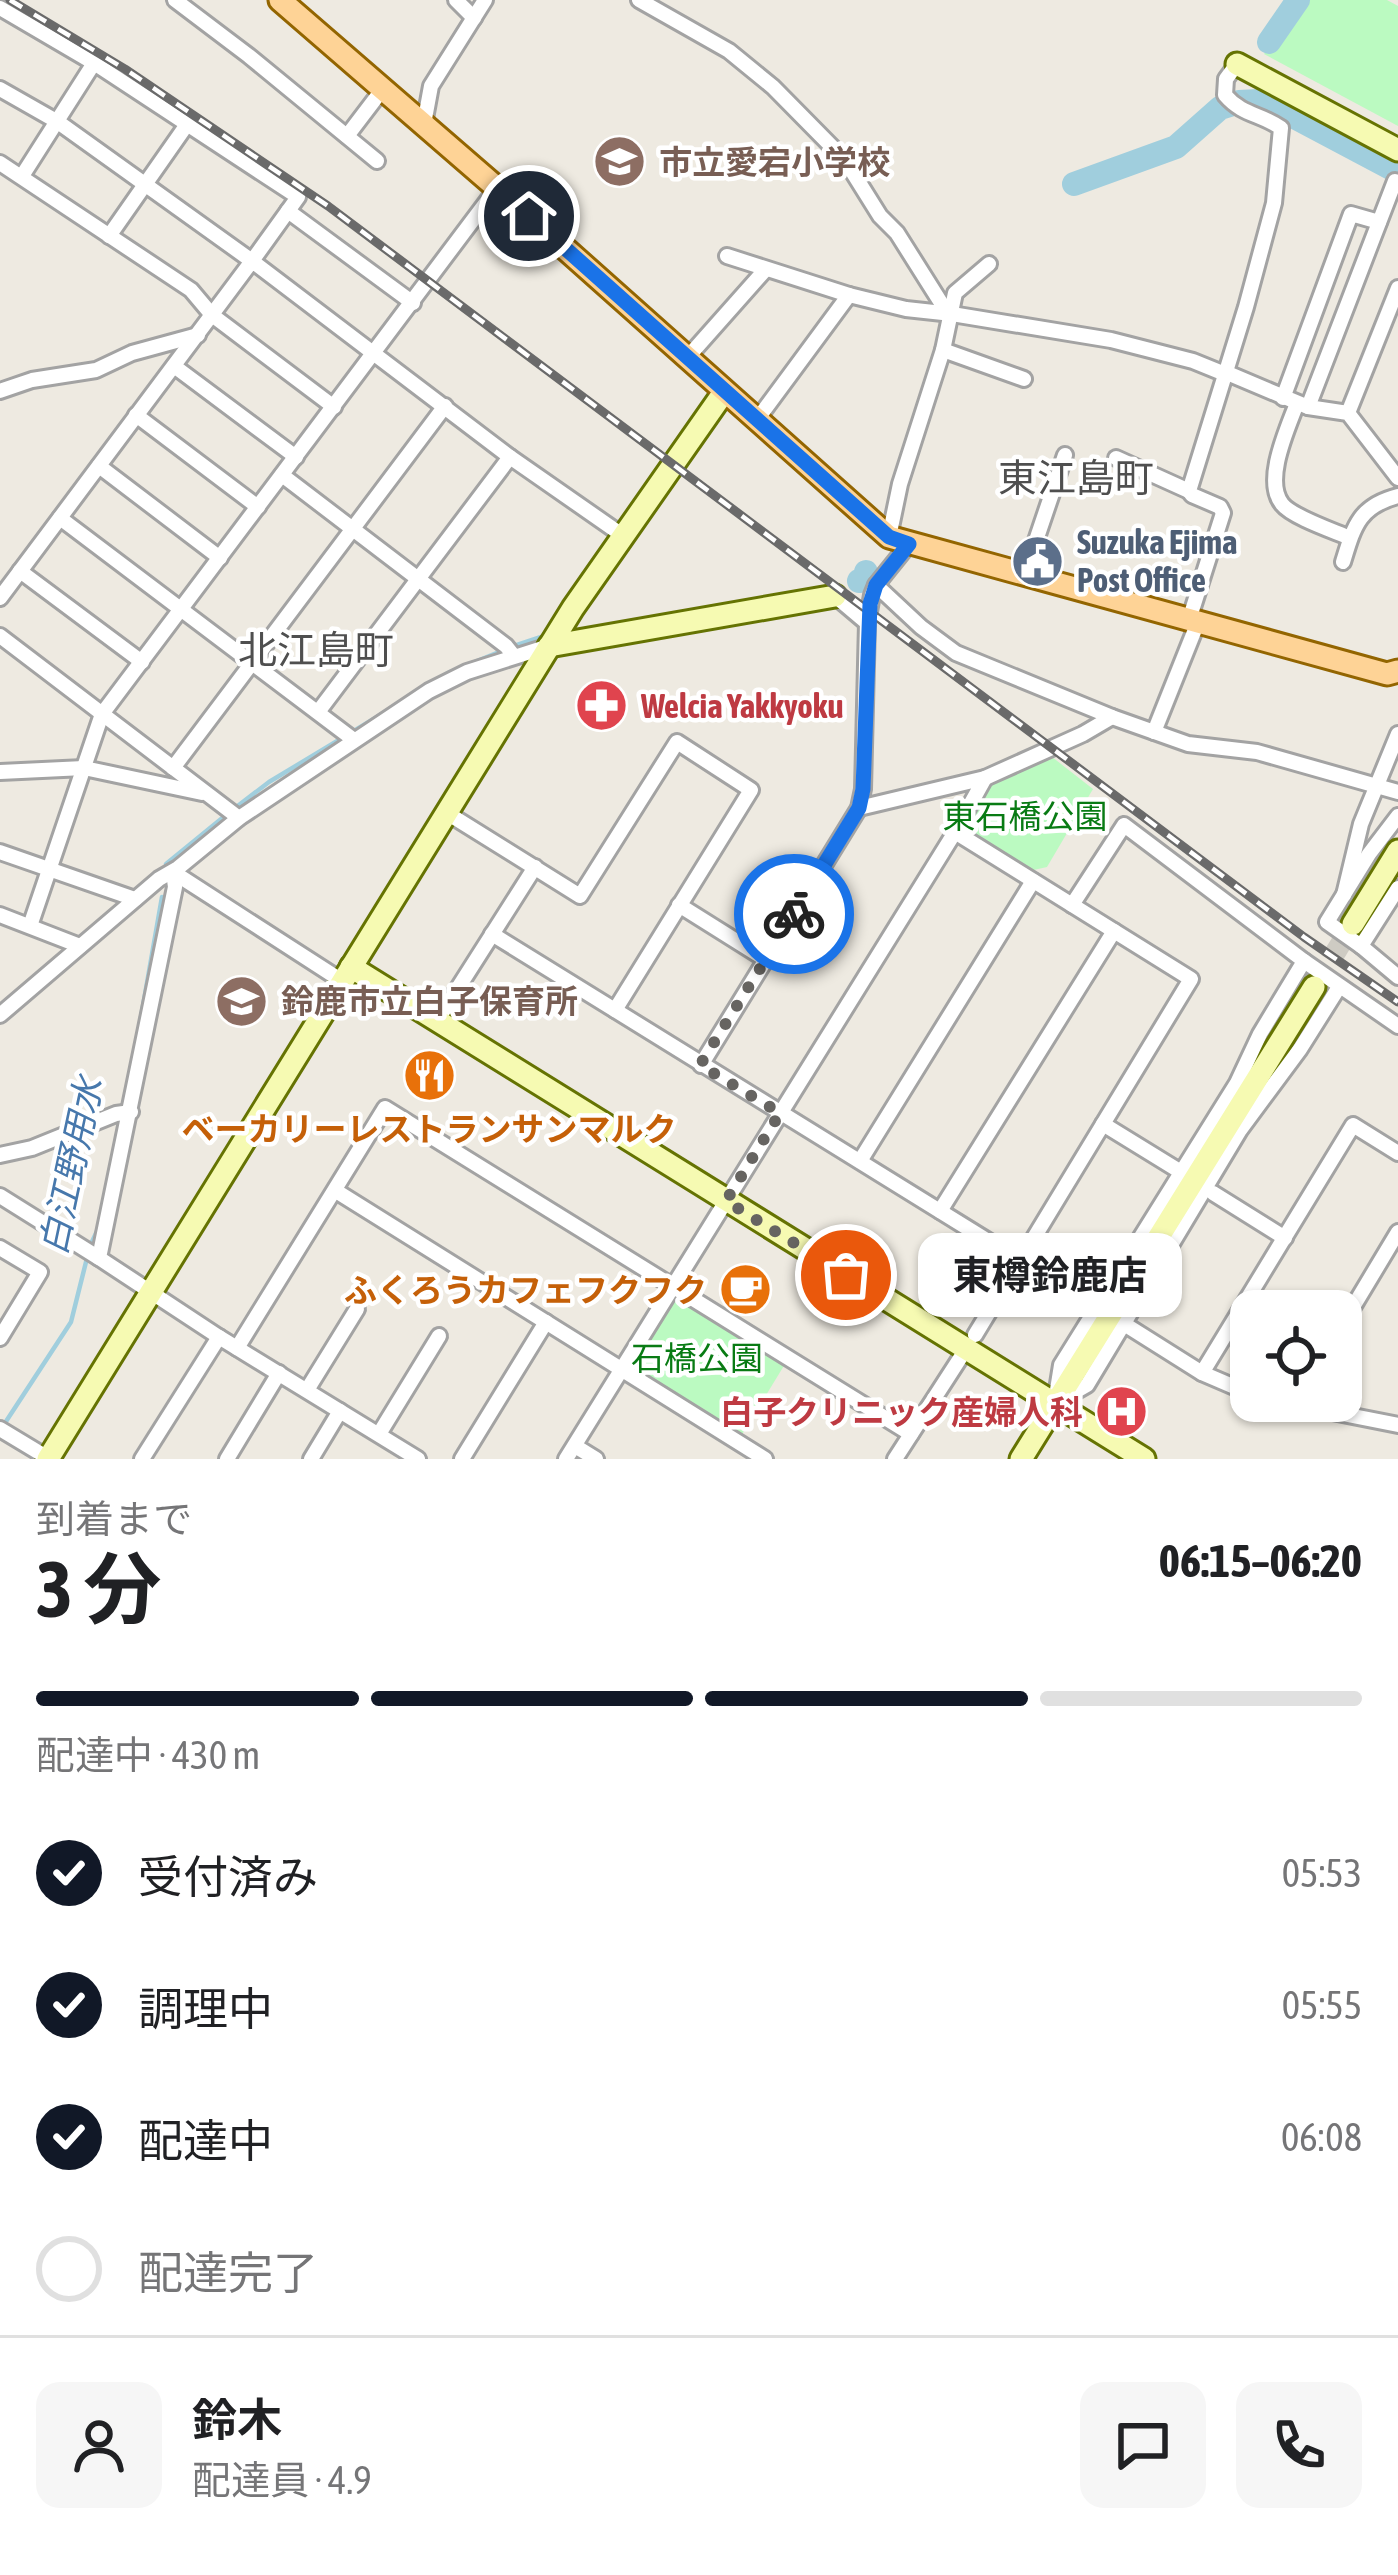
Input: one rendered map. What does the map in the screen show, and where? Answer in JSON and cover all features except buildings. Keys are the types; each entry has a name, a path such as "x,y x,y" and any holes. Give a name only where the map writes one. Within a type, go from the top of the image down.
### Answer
{"main road":[{"path":"280,0 756,421 899,540 1387,674 1398,671"}],"street":[{"path":"175,0 377,161"},
{"path":"456,0 474,18"},
{"path":"424,124 431,86 485,0"},
{"path":"639,0 729,51 773,87 844,160 952,314"},
{"path":"0,8 94,63 298,197 0,598"},
{"path":"22,176 94,63"},
{"path":"1189,491 1274,203 1281,128 1236,108 1225,94 1226,79 1237,64 1398,151"},
{"path":"0,89 58,122 146,184 622,536"},
{"path":"347,136 382,90"},
{"path":"109,236 188,123"},
{"path":"0,163 191,290 212,315 334,407"},
{"path":"1296,403 1395,181"},
{"path":"30,926 102,714 497,188"},
{"path":"288,211 413,303"},
{"path":"1350,538 1288,509 1278,497 1276,463 1351,214 1379,222"},
{"path":"728,256 906,309 1112,340 1193,361 1296,403 1348,413 1398,478"},
{"path":"700,1065 859,808 868,623 876,585 899,540 901,484 944,350 952,304 961,286 989,264"},
{"path":"687,358 766,269"},
{"path":"1348,413 1398,288"},
{"path":"756,421 849,295"},
{"path":"0,391 32,380 96,370 132,353 198,334"},
{"path":"944,350 1024,379"},
{"path":"174,366 296,457"},
{"path":"4,1431 48,1459 549,646 724,392"},
{"path":"173,767 445,406"},
{"path":"136,415 258,507"},
{"path":"1025,573 1065,454"},
{"path":"318,712 510,457"},
{"path":"1116,458 1189,491 1223,513 1194,621 1154,732"},
{"path":"99,466 220,559"},
{"path":"282,475 510,651"},
{"path":"1343,562 1364,512 1398,496"},
{"path":"60,518 354,740"},
{"path":"20,572 142,662"},
{"path":"876,585 956,653 1112,717 1202,748 1257,752 1376,786 1396,805 1327,922 1357,935 1398,977"},
{"path":"0,1015 173,872 234,814 429,691 510,651 835,596 868,623"},
{"path":"0,636 234,814"},
{"path":"859,808 985,778 1112,717"},
{"path":"1344,895 1353,850 1398,734"},
{"path":"446,813 580,896 676,742 752,790 615,1010"},
{"path":"0,772 84,768 206,794"},
{"path":"596,1459 570,1452 985,778"},
{"path":"1072,905 1124,826 1398,1026"},
{"path":"895,1459 1191,979 955,832"},
{"path":"1357,935 1398,851"},
{"path":"0,852 135,899"},
{"path":"437,1021 535,867"},
{"path":"173,872 346,974 437,1021 726,1201 970,1342 1055,1404 1144,1459"},
{"path":"93,1254 175,887 173,872"},
{"path":"860,1161 1033,881"},
{"path":"1357,935 1398,888"},
{"path":"679,905 766,959"},
{"path":"0,915 80,946"},
{"path":"940,1211 1114,931"},
{"path":"492,934 1019,1260"},
{"path":"1055,1404 1061,1365 1237,1083 1304,961"},
{"path":"1021,1459 1314,986"},
{"path":"1055,1404 1087,1385 1240,1130 1339,987"},
{"path":"0,995 16,1000"},
{"path":"237,1348 385,1108 911,1434"},
{"path":"0,1155 32,1148 125,1112"},
{"path":"1102,1124 1181,1172"},
{"path":"1202,1373 1353,1125 1398,1153"},
{"path":"336,1191 765,1459"},
{"path":"1213,1193 1285,1238"},
{"path":"0,1196 379,1434 399,1454 418,1459"},
{"path":"1362,1292 1398,1232"},
{"path":"0,1248 40,1272 0,1338"},
{"path":"307,1390 357,1309"},
{"path":"462,1459 546,1322"},
{"path":"1129,1328 1230,1385"},
{"path":"142,1459 219,1336"},
{"path":"379,1434 439,1336"},
{"path":"227,1459 279,1373"},
{"path":"311,1459 340,1411"},
{"path":"1362,1414 1396,1419"}],"green space":[{"path":"1304,0 1387,0 1398,6 1398,126 1264,54"},
{"name":"東石橋公園","path":"1047,753 1093,789 1047,867 1029,871 966,833 965,826 995,777"},
{"name":"石橋公園","path":"673,1297 785,1364 741,1436 634,1369 634,1360"}],"waterway":[{"path":"1269,42 1298,0"},
{"name":"白江野用水","path":"1074,184 1176,147 1220,108 1259,101 1398,172"},
{"path":"859,581 866,572"},
{"path":"514,646 541,637"},
{"path":"432,682 504,650"},
{"path":"235,808 382,714"},
{"path":"166,864 226,815"},
{"name":"白江野用水","path":"140,1023 162,897"},
{"name":"白江野用水","path":"3,1426 71,1322 98,1229 115,1146"}],"tunnel":[{"path":"1314,987 1353,924"}],"railway":[{"path":"10,0 125,69 328,206 1304,937 1398,1002"}],"way so far":[{"path":"794,914 700,1065 780,1113 726,1201 846,1275"}],"place":[{"name":"市立愛宕小学校","path":"620,162"},
{"name":"Suzuka Ejima Post Office","path":"1038,561"},
{"name":"Welcia Yakkyoku","path":"602,706"},
{"name":"鈴鹿市立白子保育所","path":"242,1001"},
{"name":"ベーカリーレストランサンマルク","path":"429,1075"},
{"name":"東樽鈴鹿店","path":"846,1275"},
{"name":"ふくろうカフェフクフク","path":"746,1290"},
{"name":"白子クリニック産婦人科","path":"1122,1412"}],"district":[{"name":"東江島町","path":"1076,478"},
{"name":"北江島町","path":"316,650"}],"route":[{"path":"529,216 813,472 889,537 909,544 876,585 870,604 859,808 794,914"}]}
